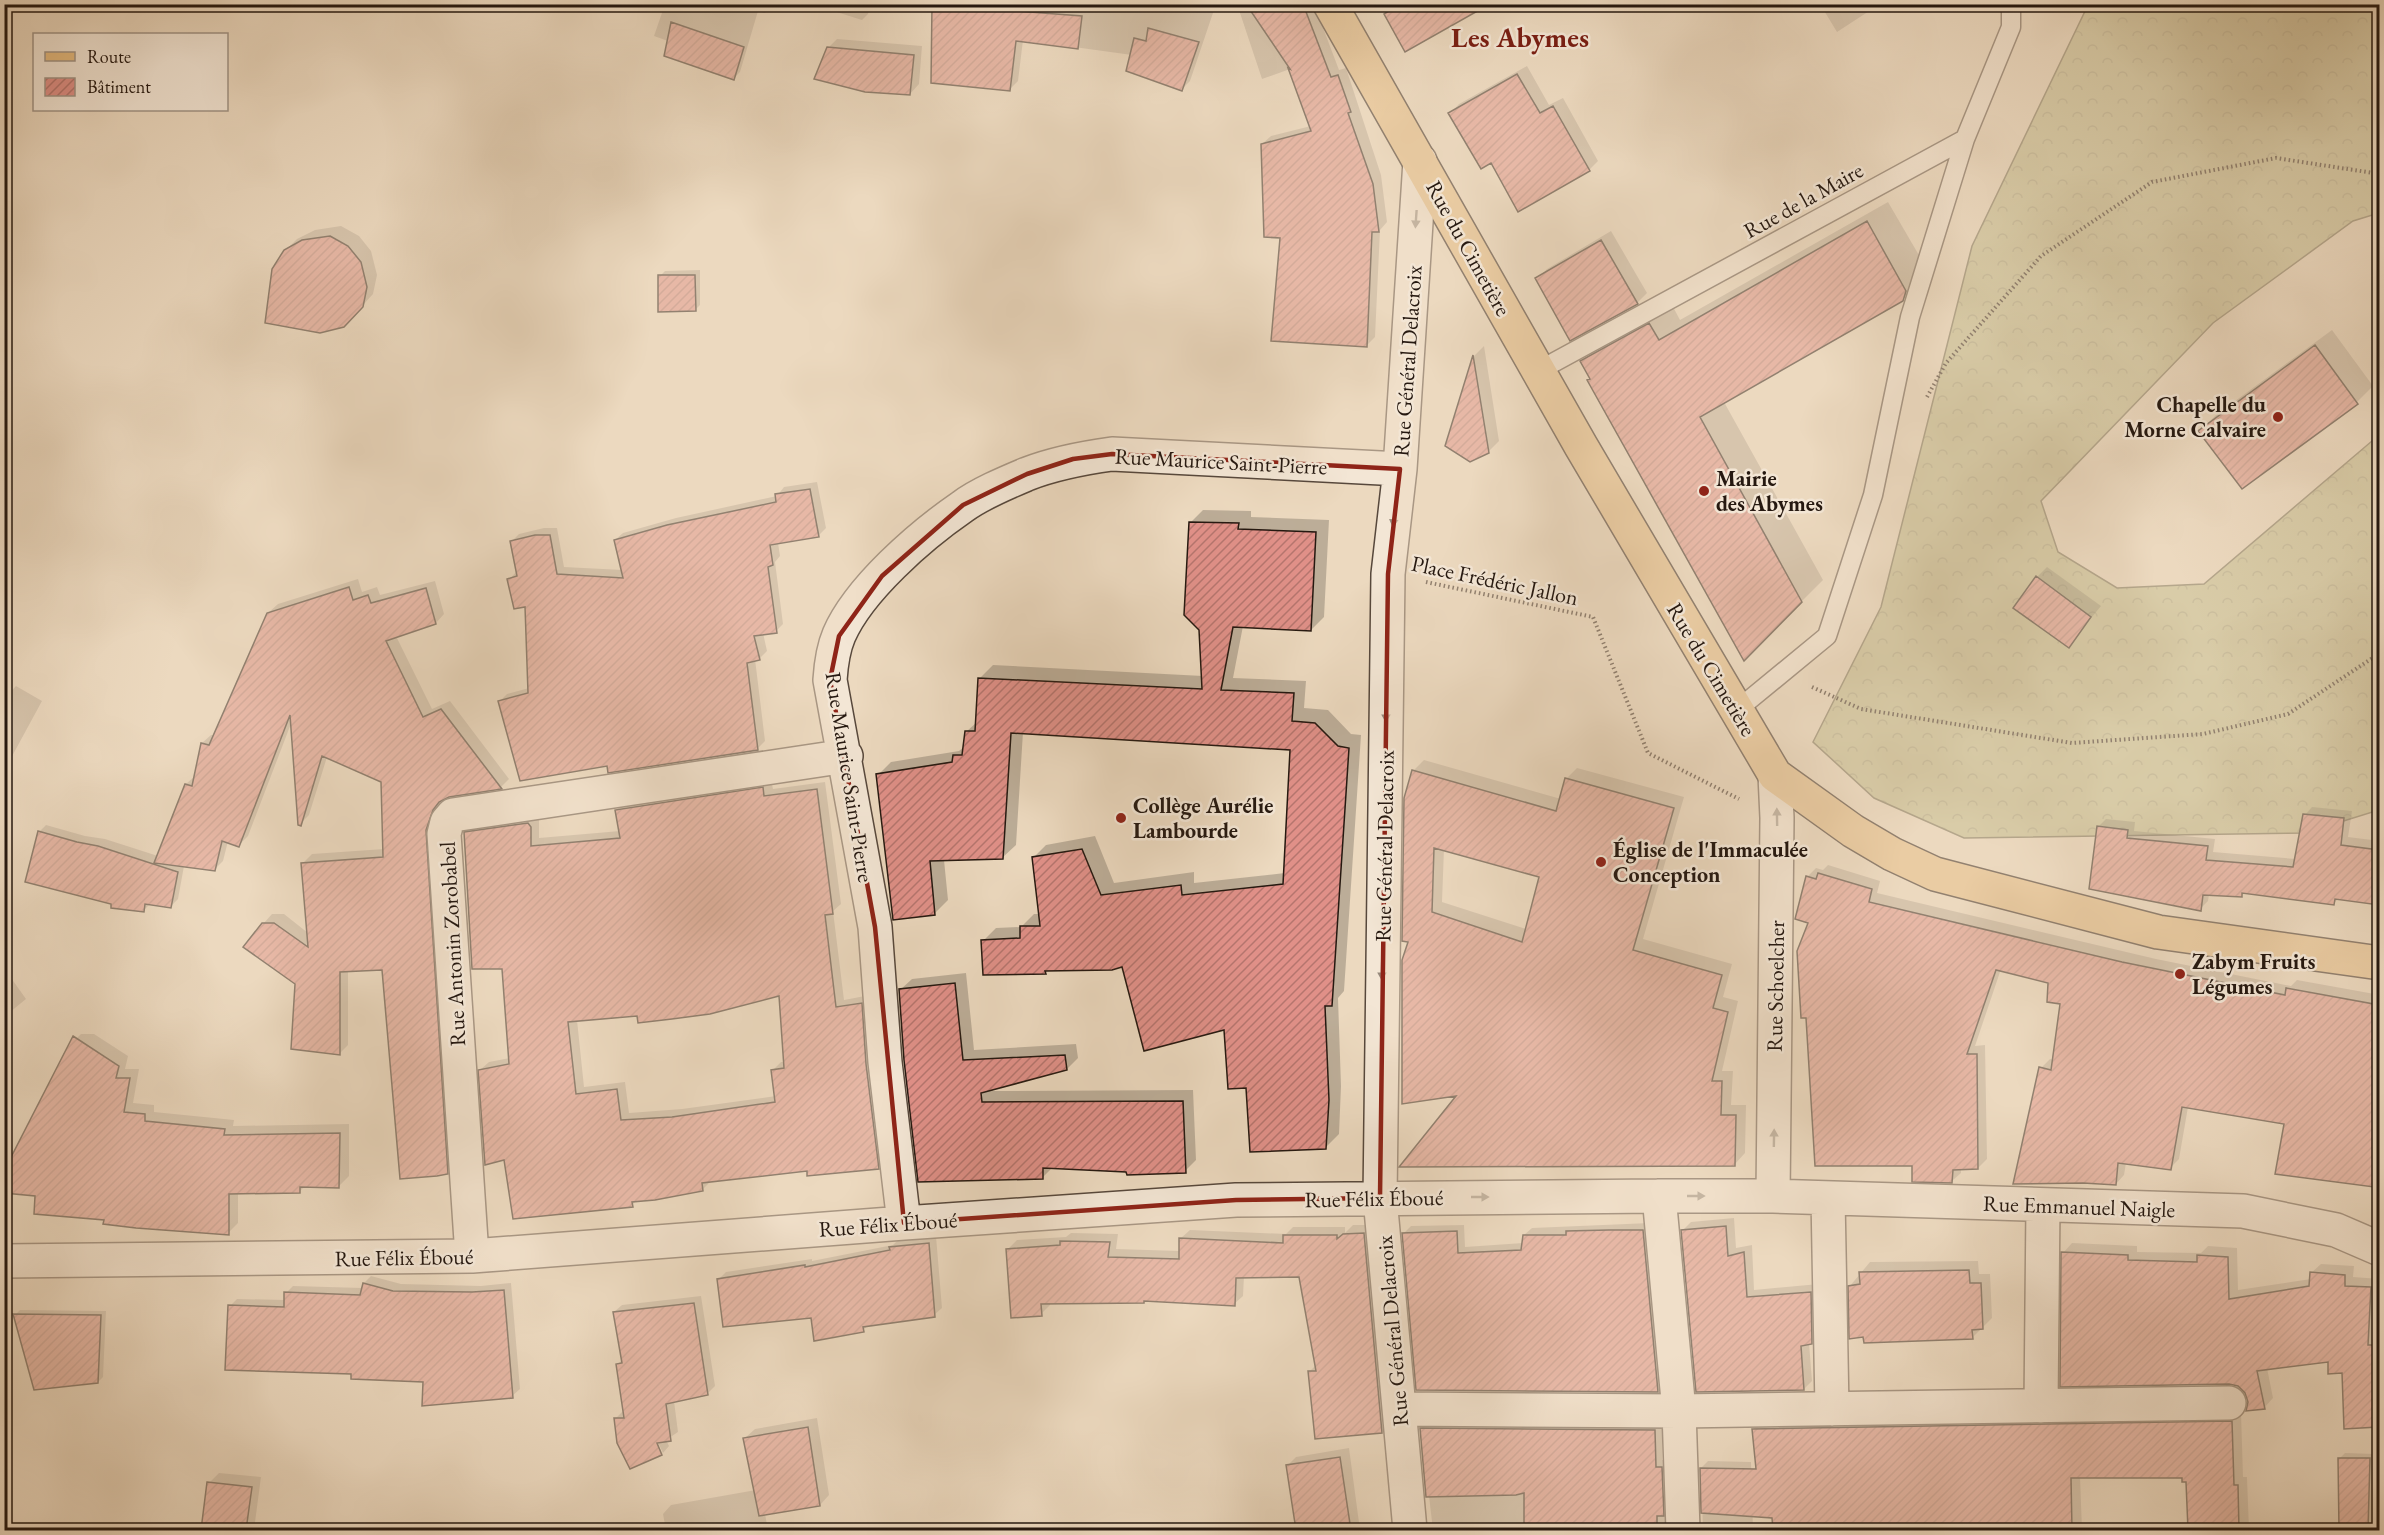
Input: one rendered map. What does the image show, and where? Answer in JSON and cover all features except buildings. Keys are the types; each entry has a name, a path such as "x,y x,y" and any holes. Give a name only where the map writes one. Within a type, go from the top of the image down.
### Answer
{"main road":[{"name":"Rue du Cimetière","path":"1330,4 1538,371 1775,775 1853,831 1892,854 1935,874 2158,932 2379,963"}],"street":[{"name":"Rue Général Delacroix","path":"1410,1530 1380,1198 1388,574 1400,469 1420,161"},
{"name":"Rue Maurice Saint-Pierre","path":"904,1222 885,1062 875,927 846,756 830,680 832,660 839,636 853,609 882,576 963,505 1027,474 1073,459 1112,454 1400,469"},
{"name":"Rue Antonin Zorobabel","path":"472,1256 444,834 447,822 453,815 846,756"},
{"name":"Rue Schoelcher","path":"1773,1196 1777,818 1775,775"},
{"path":"1659,1196 1679,1411 1683,1530"},
{"name":"Rue Félix Éboué","path":"4,1261 472,1256 904,1222 1236,1200 1773,1196"},
{"name":"Rue Emmanuel Naigle","path":"1773,1196 2243,1211 2336,1230 2379,1249"},
{"path":"1828,1198 1832,1409"},
{"path":"2041,1406 2043,1205"},
{"path":"1399,1409 1679,1411 2229,1403"}],"lane":[{"path":"1737,710 1827,636 1873,495 1910,316 1965,140 2011,27 2012,4"},
{"name":"Rue de la Maire","path":"1538,371 1965,140"}],"path":[{"path":"1923,403 1946,363 2041,256 2152,182 2276,158 2379,174"},
{"name":"Place Frédéric Jallon","path":"1388,574 1593,617 1648,753 1777,818"},
{"path":"1782,674 1861,709 2072,742 2203,734 2288,714 2379,653"}],"highlighted area":[{"path":"1112,454 1400,469 1388,574 1380,1198 1236,1200 904,1223 875,927 830,680 839,636 882,576 963,505 1027,474 1073,459"}],"green space":[{"path":"2088,5 2379,5 2379,213 2353,221 2213,323 2041,501 2058,552 2117,588 2204,584 2379,435 2379,810 2305,833 1964,838 1874,798 1813,742 1881,607 1972,246"}],"place":[{"name":"Chapelle du Morne Calvaire","path":"2278,417"},
{"name":"Mairie des Abymes","path":"1704,491"},
{"name":"Collège Aurélie Lambourde","path":"1121,818"},
{"name":"Église de l'Immaculée Conception","path":"1601,862"},
{"name":"Zabym Fruits Légumes","path":"2180,974"}],"district":[{"name":"Les Abymes","path":"1520,37"}]}
